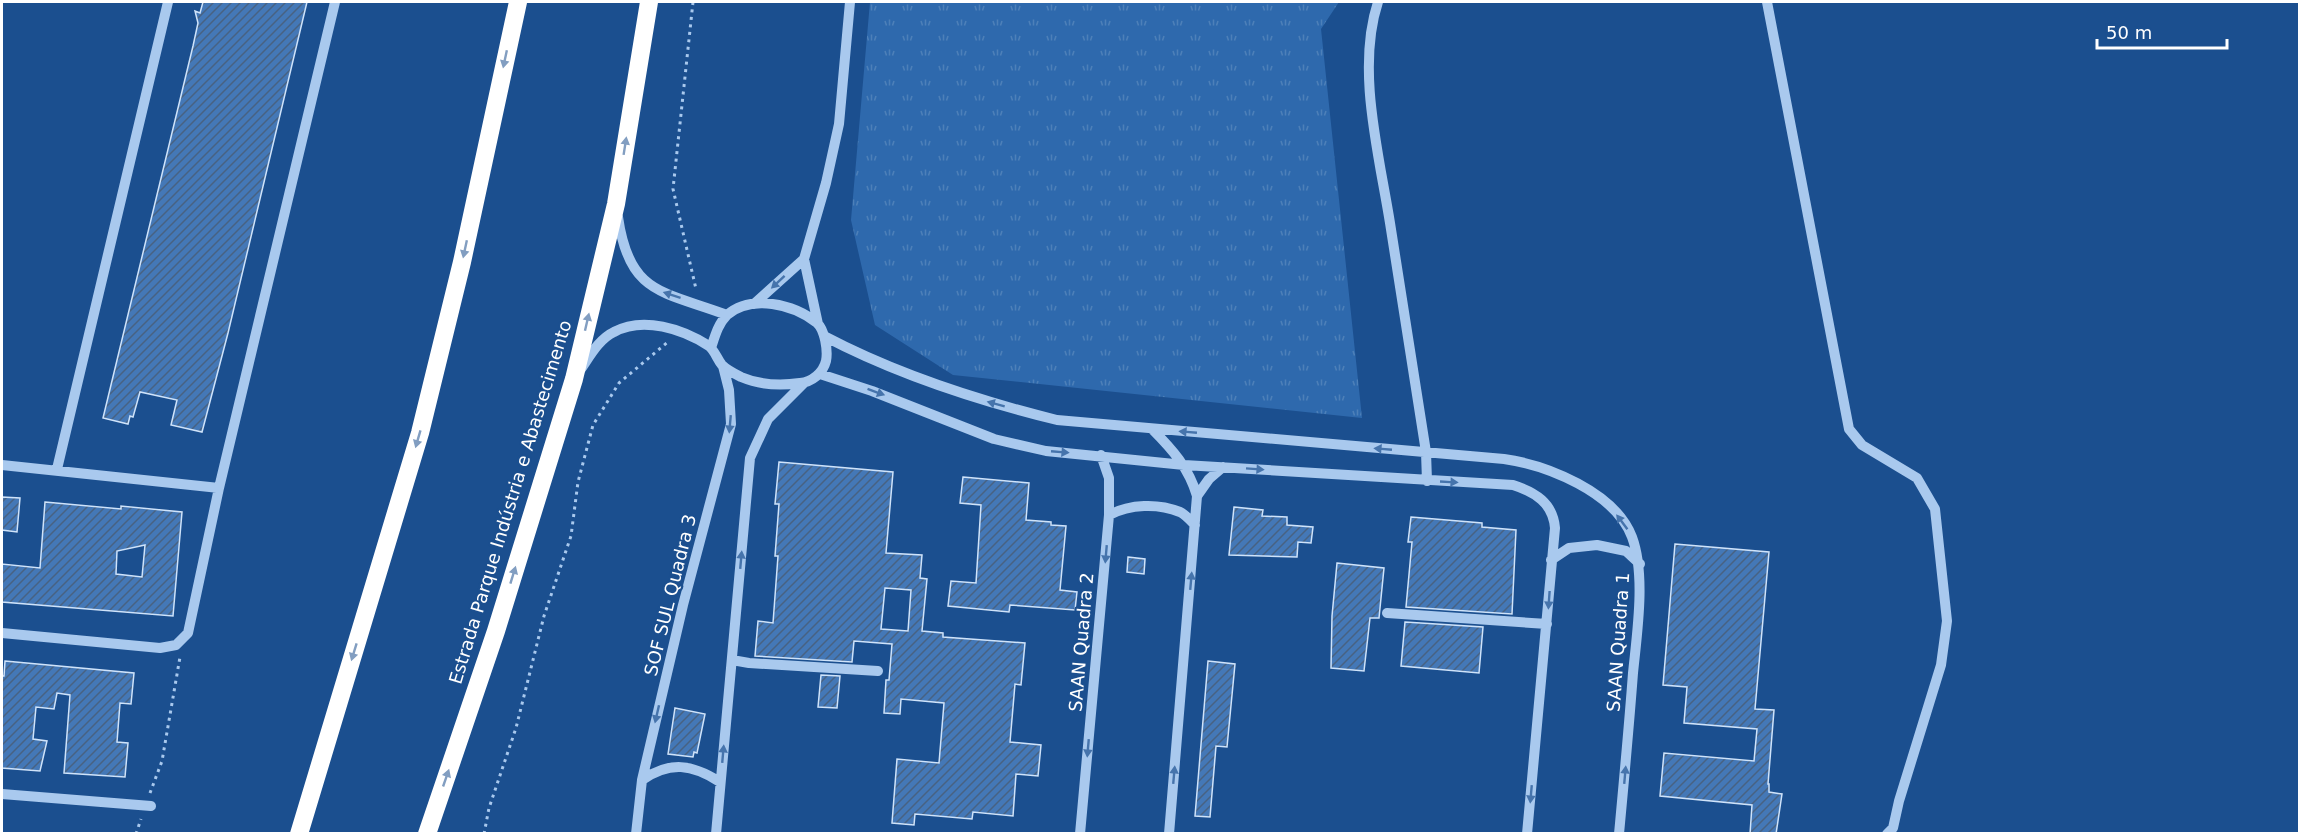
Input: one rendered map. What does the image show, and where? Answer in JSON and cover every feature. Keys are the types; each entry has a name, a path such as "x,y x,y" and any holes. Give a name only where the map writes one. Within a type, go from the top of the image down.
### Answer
{"highway":[{"path":"299,834 420,433 462,262 518,2"},
{"name":"Estrada Parque Indústria e Abastecimento","path":"428,834 496,630 574,379 616,204 649,2"}],"street":[{"path":"57,470 168,2"},
{"path":"2,633 160,648 176,645 188,633 219,488 335,2"},
{"path":"716,834 750,458 768,419 804,383 820,374 826,360 824,336 818,324 804,259 826,183 839,124 850,2"},
{"path":"1378,2 1373,16 1370,41 1372,115 1426,453 1427,481"},
{"path":"1767,2 1849,429 1862,445 1917,478 1935,509 1947,621 1941,665 1899,801 1893,828 1887,834"},
{"path":"616,204 620,236 634,270 644,281 661,292 728,315"},
{"path":"754,304 804,259"},
{"path":"711,348 718,328 728,315 754,304 775,304 794,310 818,324"},
{"path":"574,379 599,344 612,332 642,325 663,326 680,331 711,348 723,366 742,377 762,383 783,385 804,383"},
{"name":"SAAN Quadra 1","path":"824,336 854,352 919,379 992,404 1057,420 1504,459 1537,466 1559,474 1596,495 1612,508 1626,525 1632,536 1640,564 1636,640 1619,834"},
{"name":"SOF SUL Quadra 3","path":"636,834 642,780 683,605 731,424 729,390 723,366"},
{"path":"820,374 872,391 994,439 1046,451 1184,465 1513,485 1535,494 1545,502 1555,520 1527,834"},
{"path":"1152,429 1184,465 1193,480 1197,496 1169,834"},
{"name":"SAAN Quadra 2","path":"1080,834 1109,515 1109,478 1101,455"},
{"path":"2,465 219,488"},
{"path":"1197,496 1209,479 1223,467"},
{"path":"1109,515 1122,508 1153,506 1182,513 1195,525"},
{"path":"1551,560 1569,548 1597,545 1626,551 1640,564"},
{"path":"1388,613 1547,624"},
{"path":"732,660 878,671"},
{"path":"642,780 656,771 677,766 706,772 720,782"},
{"path":"2,794 148,806"}],"path":[{"path":"693,2 674,189 697,293 695,303"},
{"path":"484,834 489,808 516,728 544,616 571,536 578,482 593,425 619,383 680,331"},
{"path":"136,834 148,806 162,761 183,640"}],"green space":[{"path":"870,2 1339,2 1321,29 1362,418 953,375 875,325 851,220"}],"building":[{"path":"203,2 307,2 202,432 171,425 177,400 140,392 133,417 130,416 128,424 103,418 193,46 198,23 195,11 200,13"},
{"path":"779,462 893,472 886,553 922,555 920,578 927,579 922,631 943,633 943,637 1025,643 1021,685 1015,684 1010,742 1041,745 1038,776 1016,774 1013,816 973,812 972,819 915,814 914,825 892,823 897,759 939,763 944,703 901,699 900,714 884,713 886,680 889,680 892,644 854,641 852,662 755,656 758,621 773,623 779,504 775,504","holes":["885,588 911,590 908,631 881,629"]},
{"path":"963,477 1029,483 1026,520 1066,526 1060,590 1077,592 1075,610 1010,605 1009,612 948,606 951,581 976,583 981,505 960,503"},
{"path":"2,497 20,498 17,532 2,530"},
{"path":"45,502 182,512 173,616 2,602 2,564 40,568","holes":["145,545 142,577 116,574 117,551"]},
{"path":"1234,507 1263,510 1262,516 1287,517 1287,525 1313,527 1311,543 1298,542 1297,557 1229,555"},
{"path":"1411,517 1482,523 1482,527 1516,530 1512,614 1406,607 1412,542 1408,542"},
{"path":"1675,544 1769,552 1755,709 1774,710 1768,784 1769,792 1782,794 1776,834 1750,834 1752,805 1660,796 1664,753 1754,761 1757,729 1684,723 1687,687 1663,685"},
{"path":"1128,557 1145,559 1144,574 1127,572"},
{"path":"1337,563 1384,568 1379,618 1370,618 1364,671 1331,668 1332,616"},
{"path":"1405,622 1483,627 1479,673 1401,666"},
{"path":"5,661 134,673 131,704 120,703 117,742 128,743 125,777 64,773 70,695 57,693 54,709 36,707 33,739 47,741 40,771 2,768 2,676 4,676"},
{"path":"1208,661 1235,664 1227,747 1216,746 1210,817 1195,816"},
{"path":"821,675 840,676 837,708 818,707"},
{"path":"675,708 705,714 697,753 694,752 693,757 668,754"}]}
